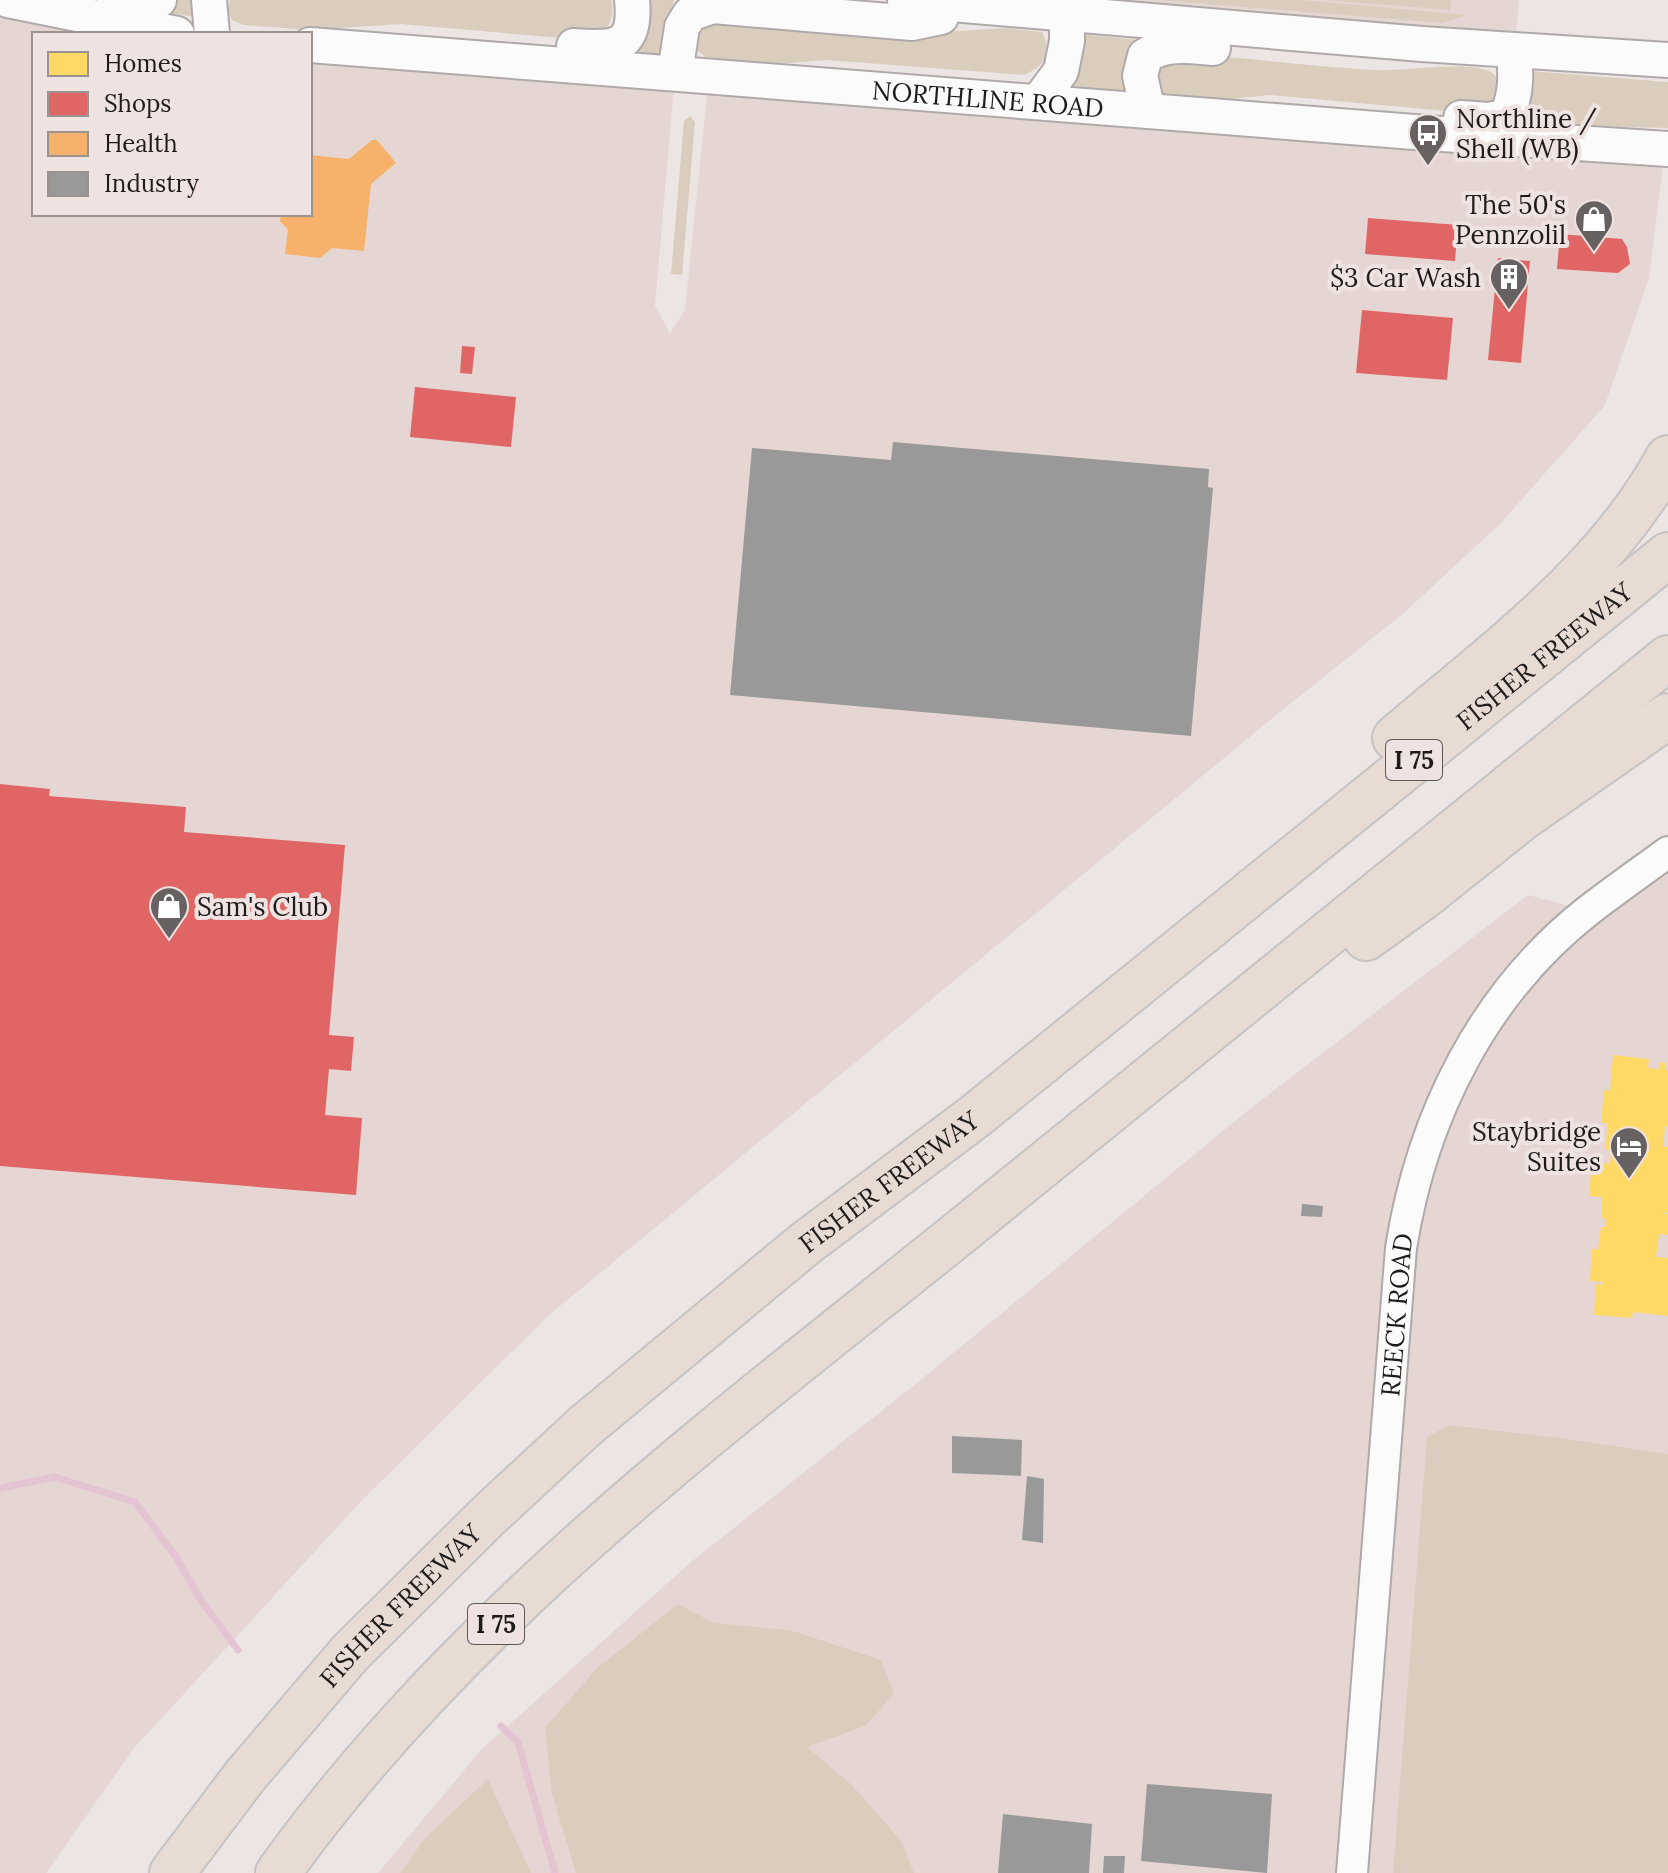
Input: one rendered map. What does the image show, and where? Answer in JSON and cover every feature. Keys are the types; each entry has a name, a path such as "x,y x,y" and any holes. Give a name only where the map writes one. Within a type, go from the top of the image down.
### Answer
{"highway":[{"path":"1161,964 1279,836 1559,597 1614,538 1642,501 1668,458"},
{"name":"FISHER FREEWAY","path":"172,1873 245,1776 350,1653 488,1516 585,1426 806,1243 974,1117 1668,555"},
{"name":"I 75","path":"278,1873 306,1833 371,1756 471,1648 561,1561 745,1405 1668,658"},
{"path":"1206,1033 1306,982 1423,897 1522,818 1668,716"}],"main road":[{"path":"8,0 167,32"},
{"path":"114,0 143,6 152,6 159,0"},
{"path":"209,0 212,32"},
{"path":"349,48 399,31 611,48 628,36 633,15 632,0"},
{"path":"905,0 1068,6 1179,25 1668,60"},
{"path":"675,73 682,27 690,14 713,6 912,23 1012,5"},
{"path":"1038,102 1061,71 1067,41 1068,6"},
{"name":"NORTHLINE ROAD","path":"312,45 1516,140 1668,149"},
{"path":"1148,111 1140,76 1142,64 1145,56 1167,47 1371,61 1451,46"},
{"path":"1235,118 1277,105 1488,120 1506,117 1513,104 1516,78 1514,50"}],"street":[{"name":"REECK ROAD","path":"1352,1873 1401,1248 1424,1146 1451,1082 1507,993 1545,950 1588,911 1668,852"}],"shaded area":[{"path":"0,0 167,32 32,32 32,216 312,216 312,45 675,73 655,306 670,333 685,310 709,76 1665,149 1649,278 1605,405 1501,523 1405,612 548,1316 364,1498 135,1747 46,1873 0,1873"},
{"path":"172,0 194,0 197,17 168,13"},
{"path":"230,0 611,0 612,15 607,27 583,40 401,24 310,30 243,25 232,20 228,11"},
{"path":"645,0 674,0 662,41 663,57 634,55"},
{"path":"905,0 1519,0 1514,50"},
{"path":"1157,0 1302,0 1467,15 1442,23"},
{"path":"1324,0 1451,0 1450,10"},
{"path":"714,19 915,34 1005,28 1042,32 1047,53 1037,68 1024,75 826,60 753,66 713,63 698,51 696,41 705,26"},
{"path":"1079,34 1138,40 1124,74 1125,95 1068,88"},
{"path":"1181,53 1375,70 1467,67 1491,72 1498,84 1497,100 1479,114 1269,95 1203,102 1166,99 1158,90 1159,65"},
{"path":"1530,71 1668,82 1668,128 1529,125 1520,120"},
{"path":"690,116 695,122 682,275 671,274 684,121"},
{"path":"1668,852 1668,1873 378,1873 482,1749 691,1562 923,1378 1246,1112 1528,895 1588,911"},
{"path":"1449,1425 1668,1454 1668,1873 1393,1873 1427,1437"},
{"path":"678,1604 714,1623 790,1630 881,1660 894,1694 865,1726 807,1747 853,1786 902,1842 914,1873 576,1873 552,1794 545,1728 596,1669"},
{"path":"488,1779 531,1873 400,1873 425,1838"}],"building: Homes":[{"name":"Staybridge Suites","path":"1613,1055 1649,1059 1648,1068 1659,1069 1660,1062 1666,1063 1665,1070 1668,1070 1668,1126 1665,1126 1663,1146 1668,1147 1668,1212 1663,1214 1668,1214 1668,1235 1659,1234 1656,1257 1668,1258 1668,1316 1633,1312 1632,1318 1594,1315 1596,1284 1602,1285 1603,1282 1590,1281 1592,1249 1598,1250 1601,1227 1605,1227 1606,1219 1601,1218 1602,1197 1589,1196 1592,1162 1610,1164 1611,1150 1605,1150 1608,1123 1601,1123 1604,1090 1610,1091"}],"building: Shops":[{"path":"1368,218 1458,225 1455,261 1365,254"},
{"name":"The 50's Pennzolil","path":"1560,234 1622,239 1630,264 1618,273 1557,269"},
{"name":"$3 Car Wash","path":"1498,258 1530,261 1521,363 1488,360"},
{"path":"1362,310 1453,318 1447,380 1356,373"},
{"path":"462,346 475,347 472,374 460,373"},
{"path":"415,387 516,397 511,447 410,437"},
{"name":"Sam's Club","path":"0,784 50,789 49,796 186,807 184,832 345,845 329,1035 354,1037 351,1071 329,1069 325,1115 362,1118 356,1195 0,1166"}],"building: Health":[{"path":"372,140 377,140 396,163 371,184 364,251 332,248 320,258 285,254 288,230 280,221 281,216 312,216 312,155 349,159"}],"building: Industry":[{"path":"893,442 1209,469 1208,487 1213,488 1191,736 730,695 752,448 891,460"},
{"path":"1302,1204 1323,1206 1322,1217 1301,1216"},
{"path":"952,1436 1022,1440 1021,1476 952,1473"},
{"path":"1027,1476 1044,1479 1043,1543 1022,1540"},
{"path":"1147,1784 1272,1794 1267,1873 1141,1861"},
{"path":"1003,1814 1092,1824 1089,1873 998,1873"},
{"path":"1104,1856 1125,1856 1124,1873 1103,1873"}],"waterway":[{"path":"0,1488 55,1477 135,1502 238,1650"},
{"path":"501,1726 518,1742 555,1873"}],"place":[{"name":"Northline / Shell (WB)","path":"1428,167"},
{"name":"The 50's Pennzolil","path":"1594,253"},
{"name":"$3 Car Wash","path":"1509,311"},
{"name":"Sam's Club","path":"169,940"},
{"name":"Staybridge Suites","path":"1629,1180"}]}
